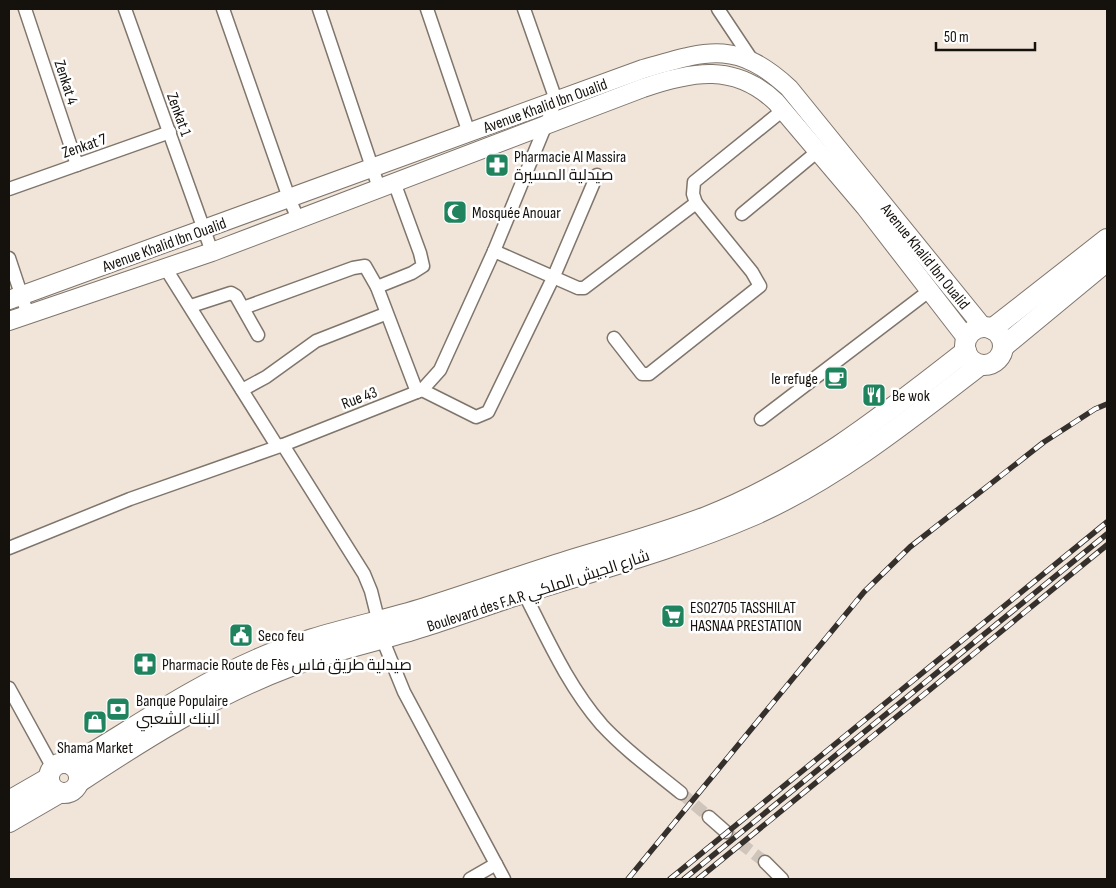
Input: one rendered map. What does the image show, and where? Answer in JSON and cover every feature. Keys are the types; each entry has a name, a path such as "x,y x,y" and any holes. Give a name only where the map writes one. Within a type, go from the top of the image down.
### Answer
{"main road":[{"name":"Avenue Khalid Ibn Oualid","path":"15,298 644,69 698,54 733,54 754,62 777,77 802,102 978,342"},
{"name":"Avenue Khalid Ibn Oualid","path":"9,321 166,269 671,78 713,72 758,87 783,110 865,207 929,291 978,342"},
{"name":"Boulevard des F.A.R شارع الجيش الملكي","path":"9,801 62,777 174,714 284,668 322,655 424,608 706,517 786,480 828,455 875,423 1107,239"},
{"name":"Boulevard des F.A.R شارع الجيش الملكي","path":"978,342 989,364 997,359 1003,347 1107,261"},
{"path":"978,342 999,334 1003,347"},
{"name":"Boulevard des F.A.R شارع الجيش الملكي","path":"380,629 424,626 524,593 646,557 757,513 817,482 853,460 978,342"},
{"name":"Boulevard des F.A.R شارع الجيش الملكي","path":"9,822 62,777"}],"street":[{"name":"Zenkat 4","path":"25,9 77,165"},
{"name":"Zenkat 1","path":"125,9 212,252"},
{"path":"223,9 298,219"},
{"path":"319,9 373,169 387,185 420,253 422,266 412,274 377,287"},
{"path":"427,9 469,134"},
{"path":"524,9 556,100"},
{"path":"718,9 754,62"},
{"name":"Rue 43","path":"9,548 130,498 280,445 420,391 440,370 494,251 556,100"},
{"path":"614,338 636,369 642,374 649,374 760,286 752,272 696,203 692,194 694,182 783,110"},
{"name":"Zenkat 7","path":"9,189 170,132"},
{"path":"742,214 818,151"},
{"path":"243,308 361,266 369,270 420,391 476,417 488,412 554,276 597,175"},
{"path":"494,251 578,288 590,285 696,203"},
{"path":"9,258 15,298 28,315"},
{"path":"166,269 242,390 364,574 380,629 404,692 504,879"},
{"path":"761,419 929,291"},
{"path":"191,306 231,293 236,296 258,334"},
{"path":"242,390 266,377 316,342 386,314"},
{"path":"524,593 571,684 589,708 621,743 681,793"},
{"path":"9,688 62,777"},
{"path":"709,818 726,832"},
{"path":"765,862 782,879"},
{"path":"470,879 496,864"}],"tunnel":[{"path":"681,793 709,817"},
{"path":"726,832 765,862"}],"railway":[{"path":"628,879 864,592 910,547 1044,442 1095,409 1107,404"},
{"path":"670,879 1107,522"},
{"path":"684,879 1107,534"},
{"path":"698,879 1107,545"}],"place":[{"name":"Pharmacie Al Massira صيدلية المسيرة","path":"497,165"},
{"name":"Mosquée Anouar","path":"455,212"},
{"name":"le refuge","path":"836,378"},
{"name":"Be wok","path":"874,395"},
{"name":"ES02705 TASSHILAT HASNAA PRESTATION","path":"673,616"},
{"name":"Seco feu","path":"241,635"},
{"name":"Pharmacie Route de Fès صيدلية طريق فاس","path":"145,664"},
{"name":"Banque Populaire البنك الشعبي","path":"118,709"},
{"name":"Shama Market","path":"95,722"}]}
